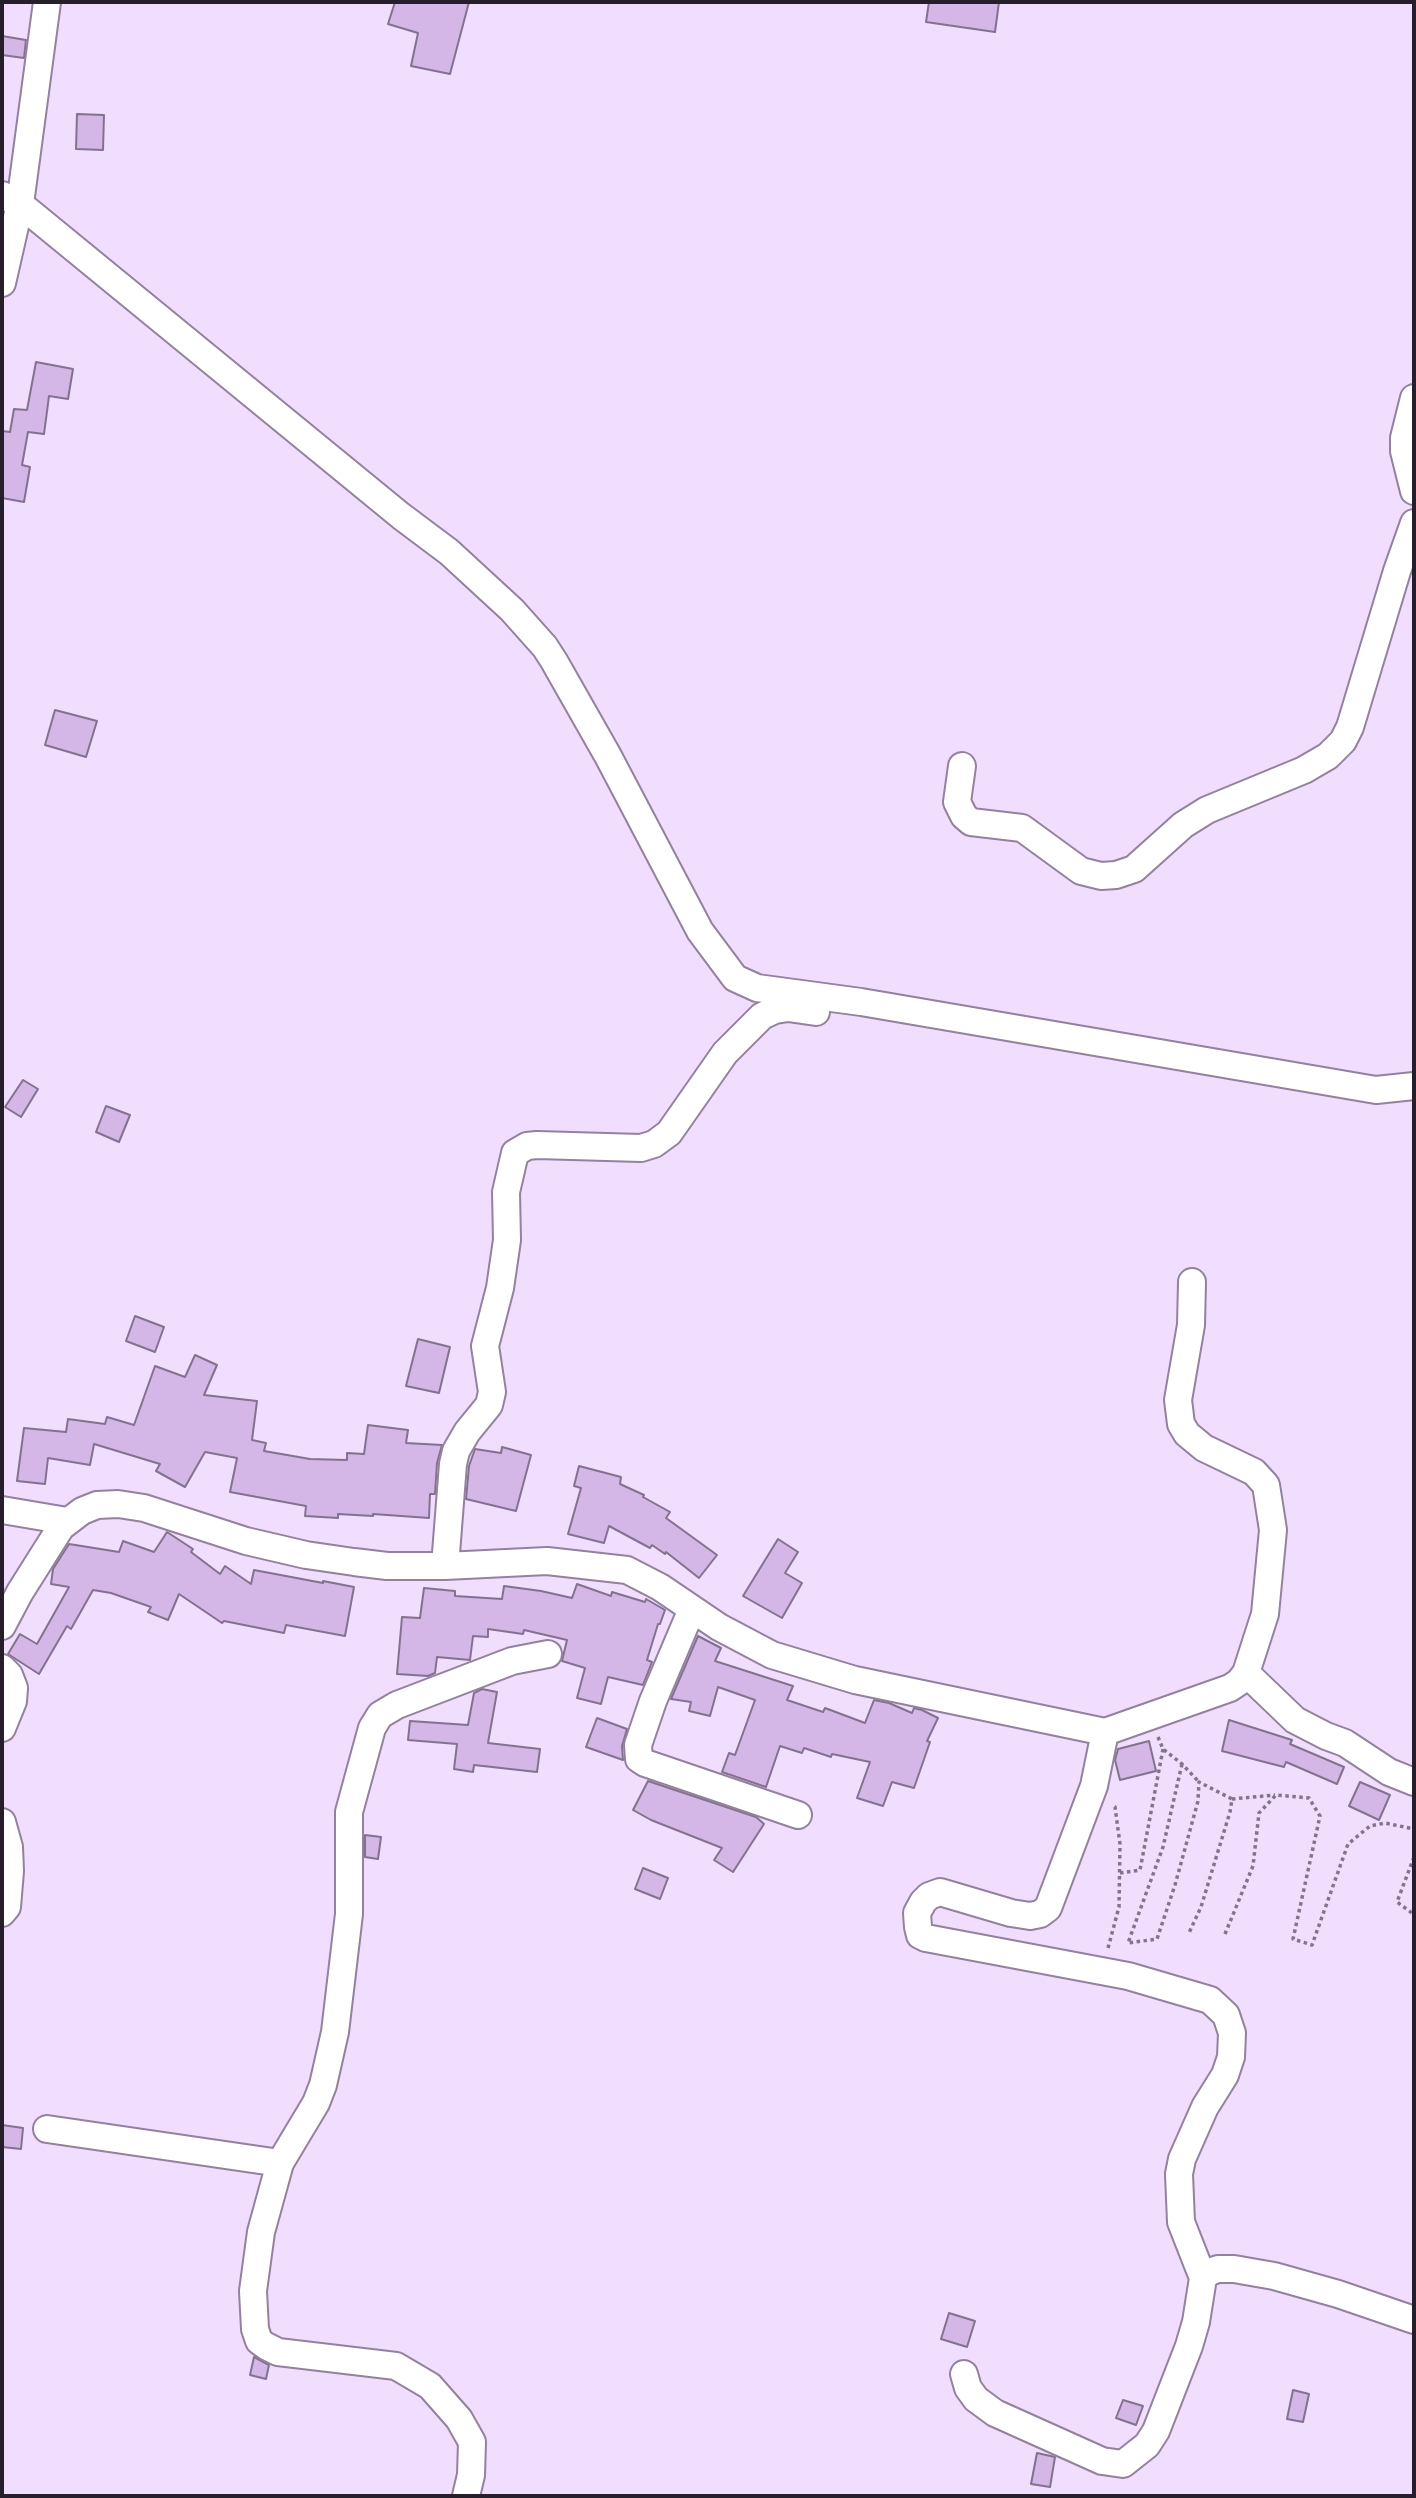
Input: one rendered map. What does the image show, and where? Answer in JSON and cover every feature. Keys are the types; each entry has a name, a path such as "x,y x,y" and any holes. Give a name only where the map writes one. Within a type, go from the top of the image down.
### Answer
{"street":[{"path":"2,283 11,200 47,2"},
{"path":"11,200 449,552 512,610 554,660 700,931 735,978 757,988 861,1002 1376,1090 1414,1086"},
{"path":"1414,398 1404,438 1404,451 1414,491"},
{"path":"962,766 957,802 964,816 971,822 1022,828 1081,871 1101,876 1116,875 1134,869 1183,825 1207,810 1304,770 1328,756 1343,741 1350,727 1414,523"},
{"path":"445,1566 456,1451 467,1432 489,1405 492,1392 485,1346 500,1288 508,1240 506,1192 515,1153 527,1146 537,1145 641,1148 654,1144 669,1133 725,1053 762,1016 789,1008 851,1017 858,1013 861,1002"},
{"path":"2,1626 20,1592 67,1521 97,1505 118,1504 144,1508 246,1541 306,1555 387,1566 547,1561 627,1570 660,1587 727,1632 772,1655 855,1680 1105,1732 1230,1688 1246,1673 1265,1614 1273,1530 1269,1494 1262,1478 1204,1448 1187,1434 1181,1424 1178,1400 1191,1325 1192,1282"},
{"path":"2,1510 67,1521"},
{"path":"692,1609 653,1702 638,1745 639,1759 798,1815"},
{"path":"466,2496 471,2475 471,2442 459,2419 430,2386 396,2366 278,2352 259,2341 253,2317 254,2291 261,2232 280,2163 316,2103 323,2085 335,2032 349,1914 349,1812 372,1728 380,1716 397,1705 512,1661 548,1654"},
{"path":"2,1668 9,1675 14,1688 13,1701 2,1728"},
{"path":"1246,1673 1295,1720 1345,1743 1389,1772 1414,1782"},
{"path":"964,2374 968,2388 976,2399 995,2413 1102,2461 1124,2464 1147,2445 1156,2431 1196,2322 1203,2278 1181,2222 1179,2174 1182,2159 1205,2107 1231,2057 1232,2033 1226,2015 1210,2000 1128,1976 926,1938 920,1935 918,1927 917,1913 923,1902 929,1896 940,1892 1030,1916 1040,1914 1048,1908 1098,1775 1105,1732"},
{"path":"2,1822 9,1847 10,1871 8,1906 2,1913"},
{"path":"47,2129 280,2163"},
{"path":"1203,2278 1218,2269 1274,2276 1414,2320"}],"path":[{"path":"1149,1717 1163,1749 1199,1782 1231,1799 1276,1795 1309,1798 1320,1816 1293,1939 1312,1945 1348,1844 1370,1826 1385,1823 1414,1829"},
{"path":"1119,1873 1140,1870 1163,1749"},
{"path":"1182,1764 1163,1846 1128,1943 1157,1938 1198,1801 1199,1782"},
{"path":"1225,1934 1253,1866 1259,1812 1276,1795"},
{"path":"1188,1935 1201,1907 1230,1812 1231,1799"},
{"path":"1106,1804 1115,1807 1120,1844 1119,1907 1112,1928"},
{"path":"1414,1857 1397,1902 1412,1913 1414,1908"}],"building":[{"path":"395,2 469,2 450,74 411,66 418,33 388,24"},
{"path":"929,2 999,2 995,32 926,22"},
{"path":"2,36 26,40 24,58 2,55"},
{"path":"77,114 104,115 103,150 76,149"},
{"path":"36,362 73,369 68,399 49,396 44,434 28,432 22,465 30,467 24,502 2,498 2,431 10,432 14,409 27,410"},
{"path":"55,710 97,721 86,757 45,745"},
{"path":"23,1080 38,1089 21,1117 5,1107"},
{"path":"106,1106 130,1115 119,1142 96,1132"},
{"path":"135,1316 164,1327 155,1352 126,1341"},
{"path":"418,1339 450,1347 439,1393 406,1386"},
{"path":"195,1355 217,1365 204,1395 257,1401 252,1440 266,1443 264,1451 310,1459 347,1460 347,1453 364,1454 368,1425 408,1430 406,1443 442,1445 437,1463 435,1494 430,1494 429,1518 373,1514 338,1514 338,1518 305,1516 306,1506 230,1492 237,1458 205,1452 185,1487 156,1471 160,1464 94,1444 90,1465 48,1458 45,1484 17,1481 24,1428 66,1432 68,1419 105,1424 107,1417 134,1425 155,1366 185,1377"},
{"path":"502,1447 531,1455 516,1511 466,1499 469,1466 475,1449 501,1453"},
{"path":"579,1466 621,1477 620,1484 644,1495 643,1497 670,1512 666,1518 717,1555 699,1578 666,1552 665,1554 652,1545 650,1548 609,1526 604,1543 568,1534 581,1488 574,1486"},
{"path":"167,1532 193,1549 191,1552 220,1574 225,1566 251,1584 254,1570 354,1587 345,1636 286,1625 284,1633 224,1621 222,1623 179,1594 168,1620 148,1612 151,1607 111,1593 93,1590 71,1629 67,1626 39,1674 8,1654 20,1634 37,1644 69,1587 51,1584 53,1569 69,1544 119,1552 123,1541 154,1552"},
{"path":"778,1539 798,1552 785,1573 802,1583 782,1618 743,1596"},
{"path":"577,1584 611,1596 612,1592 645,1602 646,1599 665,1610 647,1660 652,1662 643,1685 608,1677 601,1704 577,1698 585,1668 562,1661 567,1640 524,1630 523,1634 488,1629 488,1637 473,1636 470,1660 437,1657 435,1673 428,1676 397,1674 402,1617 420,1618 424,1588 455,1591 455,1596 502,1599 504,1586 572,1598"},
{"path":"698,1636 721,1648 715,1661 793,1686 787,1700 823,1712 825,1708 865,1723 874,1700 912,1713 914,1708 922,1710 938,1718 927,1741 930,1742 914,1788 892,1782 883,1806 857,1798 870,1762 832,1754 831,1757 804,1748 802,1753 780,1746 766,1787 722,1772 729,1753 735,1755 755,1700 718,1687 710,1716 689,1711 691,1702 671,1699"},
{"path":"482,1689 497,1692 488,1743 540,1749 537,1772 474,1765 473,1772 454,1769 457,1744 408,1740 410,1721 468,1725 474,1693"},
{"path":"597,1718 627,1729 622,1746 623,1760 586,1747"},
{"path":"1229,1720 1292,1740 1290,1744 1344,1767 1337,1784 1286,1762 1284,1767 1222,1751"},
{"path":"1149,1741 1156,1771 1120,1780 1115,1760 1118,1749"},
{"path":"648,1781 756,1817 764,1824 733,1872 714,1860 722,1848 651,1820 633,1810"},
{"path":"1360,1782 1390,1795 1379,1820 1349,1806"},
{"path":"365,1835 381,1837 378,1859 365,1857"},
{"path":"643,1868 668,1878 660,1899 635,1889"},
{"path":"2,2125 23,2128 21,2149 2,2147"},
{"path":"949,2313 975,2321 967,2347 941,2339"},
{"path":"254,2357 269,2365 266,2379 250,2375"},
{"path":"1293,2390 1309,2394 1303,2422 1287,2419"},
{"path":"1123,2400 1143,2406 1136,2425 1116,2418"},
{"path":"1037,2453 1055,2457 1050,2487 1031,2484"}]}
